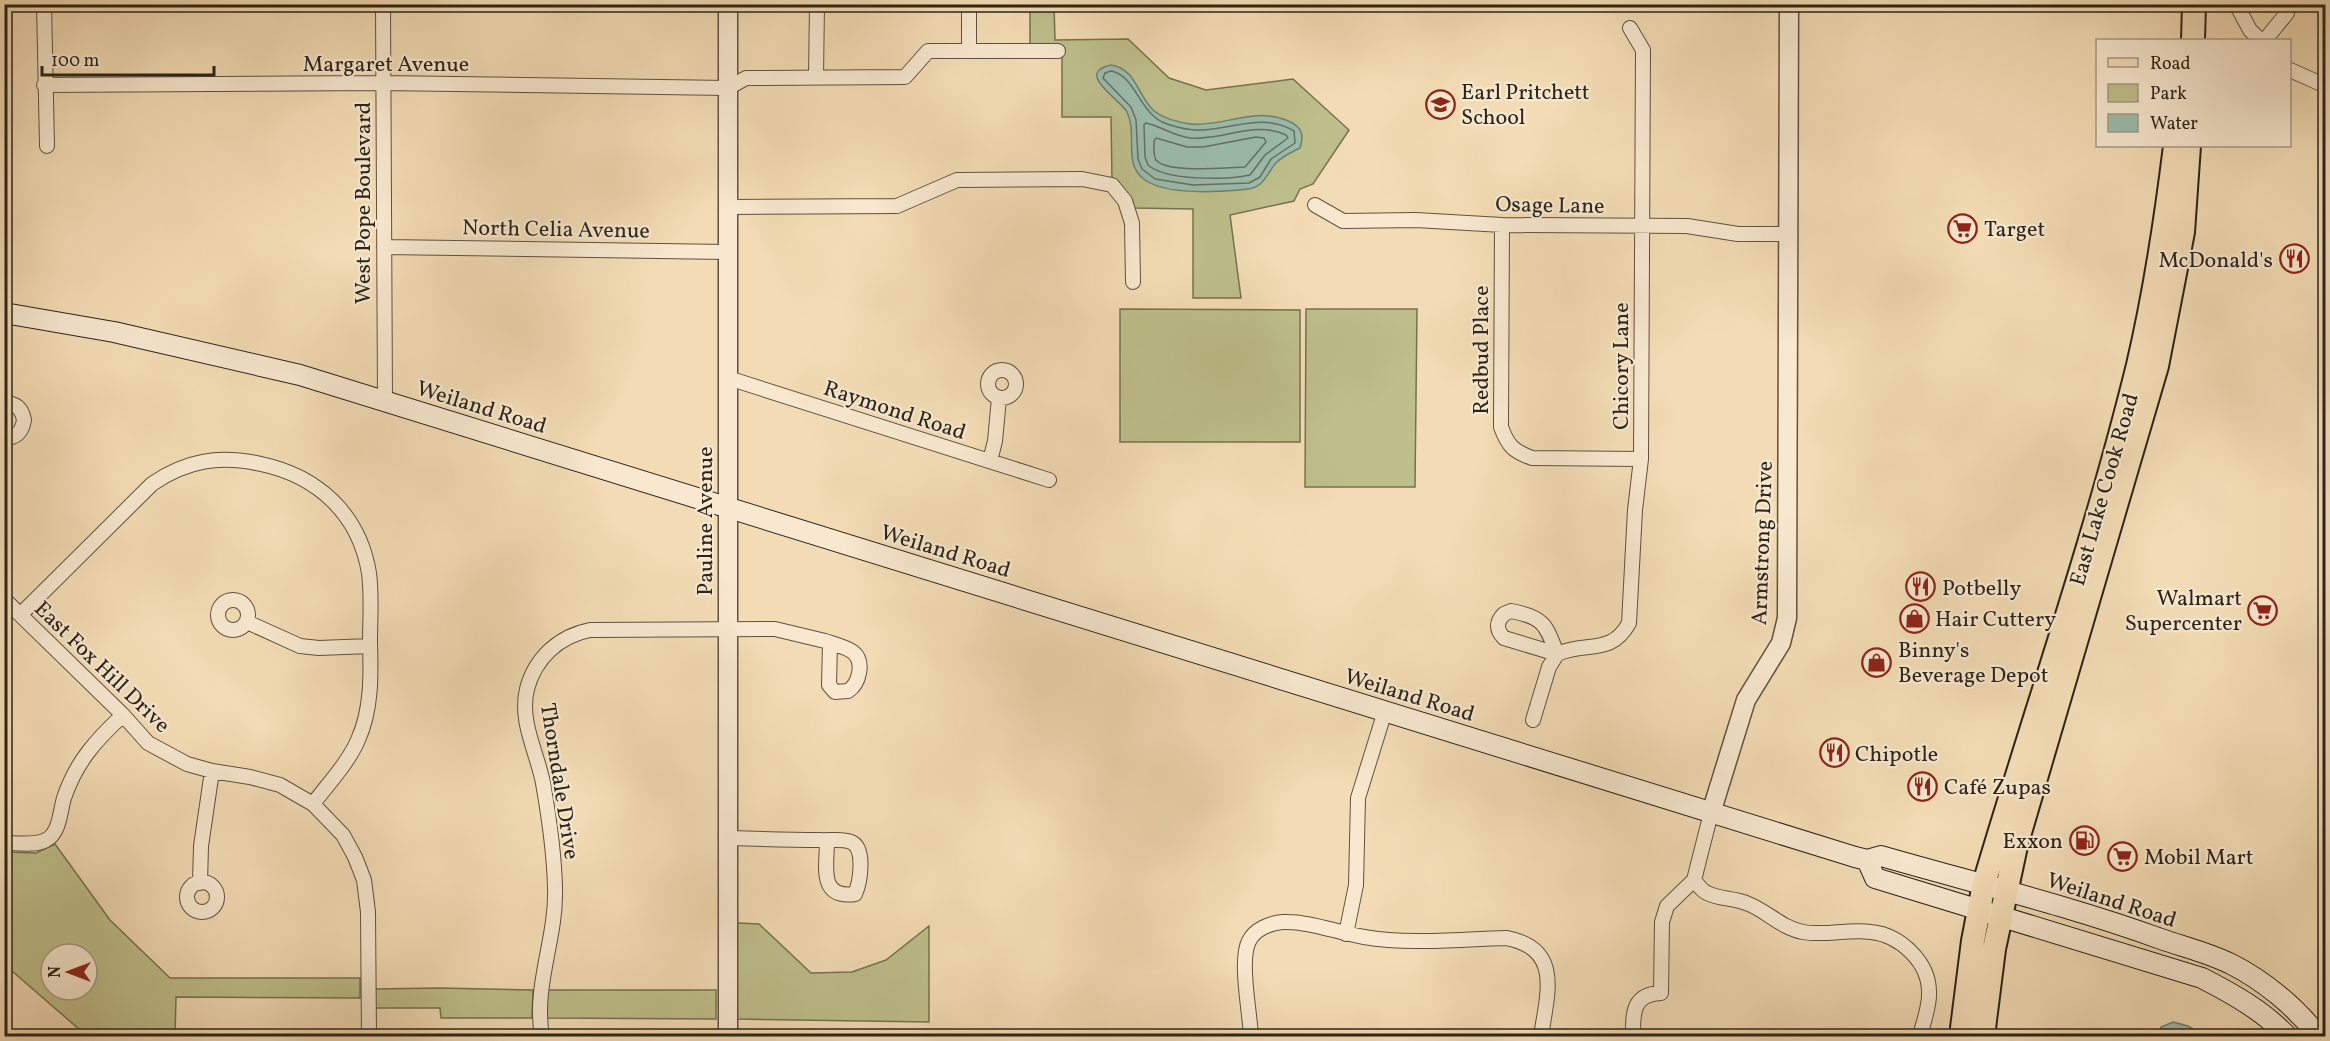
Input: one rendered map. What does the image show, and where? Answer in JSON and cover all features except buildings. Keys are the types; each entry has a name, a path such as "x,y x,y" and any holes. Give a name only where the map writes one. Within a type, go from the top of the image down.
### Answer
{"main road":[{"path":"2180,4 2180,39"},
{"path":"2193,39 2194,4"},
{"name":"East Lake Cook Road","path":"1961,1036 1978,909 1984,884 2103,492 2130,395 2154,289 2175,147"},
{"name":"East Lake Cook Road","path":"1983,1036 1994,949 2016,846 2157,366 2183,232 2189,147"},
{"name":"Weiland Road","path":"4,313 114,332 300,375 1711,813 1867,860 1881,856 1961,880 2006,890 2134,929 2230,963 2279,997 2318,1036"},
{"path":"1867,860 1875,878 2202,978 2244,1000 2287,1036"}],"street":[{"path":"44,4 47,146"},
{"name":"West Pope Boulevard","path":"383,4 385,401"},
{"name":"Pauline Avenue","path":"728,4 728,1036"},
{"path":"816,78 818,4"},
{"path":"969,4 969,51"},
{"name":"Armstrong Drive","path":"1694,880 1711,813 1746,700 1781,643 1787,618 1789,4"},
{"path":"2236,4 2250,30 2259,39"},
{"path":"2266,39 2287,13"},
{"name":"Chicory Lane","path":"1533,720 1549,667 1557,654 1580,647 1603,646 1623,633 1629,623 1635,510 1641,459 1643,50 1630,28"},
{"path":"728,88 746,78 905,77 928,51 1058,51"},
{"path":"2291,70 2325,86"},
{"name":"Margaret Avenue","path":"44,85 382,83 728,88"},
{"path":"727,207 897,206 957,180 1082,179 1112,185 1125,201 1132,223 1132,282"},
{"name":"Osage Lane","path":"1315,205 1343,221 1416,220 1502,225 1688,226 1738,234 1788,234"},
{"name":"Redbud Place","path":"1502,225 1501,427 1506,441 1517,453 1532,458 1641,459"},
{"name":"North Celia Avenue","path":"384,247 727,252"},
{"name":"Raymond Road","path":"728,378 1049,480"},
{"path":"990,461 995,441 999,398"},
{"path":"4,403 13,404 19,408 24,420 19,433 13,437 4,438"},
{"path":"21,614 152,484 172,471 196,462 224,460 251,462 284,469 310,482 328,495 354,530 365,552 369,575 370,646 370,691 366,715 358,740 350,756 313,804"},
{"name":"East Fox Hill Drive","path":"4,599 123,715 148,743 170,757 212,771 280,785 313,804 343,835 355,856 364,880 368,912 369,1036"},
{"path":"247,622 300,646 318,648 370,646"},
{"name":"Thorndale Drive","path":"542,1036 540,1002 543,972 556,915 550,833 542,780 525,710 527,690 534,671 545,654 573,633 590,630 775,629 830,643"},
{"path":"1346,934 1356,885 1358,798 1366,765 1385,711"},
{"path":"4,843 34,843 47,840 56,831 63,799 83,758 95,741 123,715"},
{"path":"200,882 201,846 212,771"},
{"path":"729,838 827,841"},
{"path":"1633,1036 1633,1012 1641,999 1650,993 1661,993 1662,922 1667,906 1694,880 1706,893 1737,899 1756,906 1777,922 1800,932 1825,934 1874,932 1903,944 1918,959 1928,979 1930,995 1920,1036"},
{"path":"1251,1036 1245,965 1246,949 1250,939 1269,924 1284,922 1390,940 1506,938 1519,940 1531,946 1547,966 1548,984 1541,1036"}],"green space":[{"path":"1030,5 1054,5 1055,40 1128,39 1169,78 1206,90 1293,79 1349,130 1313,184 1300,189 1294,201 1230,215 1241,298 1193,298 1193,209 1134,208 1129,197 1112,181 1111,117 1062,117 1062,47 1030,47"},
{"path":"1120,309 1300,310 1300,442 1120,442"},
{"path":"1306,309 1417,309 1415,487 1305,487"},
{"path":"55,844 110,920 170,978 360,978 360,998 176,997 175,1036 87,1036 48,1002 99,1002 99,942 39,942 39,994 5,965 5,852 36,853"},
{"path":"737,923 759,924 811,973 852,972 886,960 929,926 929,1022 735,1019"},
{"path":"374,989 533,990 532,1018 441,1018 440,1008 374,1008"},
{"path":"546,990 716,990 716,1019 546,1018"}],"water":[{"path":"1111,65 1126,71 1153,110 1166,118 1203,124 1250,116 1273,117 1286,120 1301,131 1300,148 1279,160 1262,182 1254,188 1195,192 1167,189 1155,185 1145,180 1134,166 1130,121 1127,112 1098,80 1097,74 1101,69"},
{"path":"2173,1022 2188,1026 2205,1036 2157,1036 2161,1027"}],"place":[{"name":"Earl Pritchett School","path":"1440,104"},
{"name":"Target","path":"1963,228"},
{"name":"McDonald's","path":"2294,259"},
{"name":"Potbelly","path":"1921,587"},
{"name":"Walmart Supercenter","path":"2263,610"},
{"name":"Hair Cuttery","path":"1914,618"},
{"name":"Binny's Beverage Depot","path":"1877,662"},
{"name":"Chipotle","path":"1834,753"},
{"name":"Café Zupas","path":"1923,786"},
{"name":"Exxon","path":"2084,840"},
{"name":"Mobil Mart","path":"2123,856"}]}
